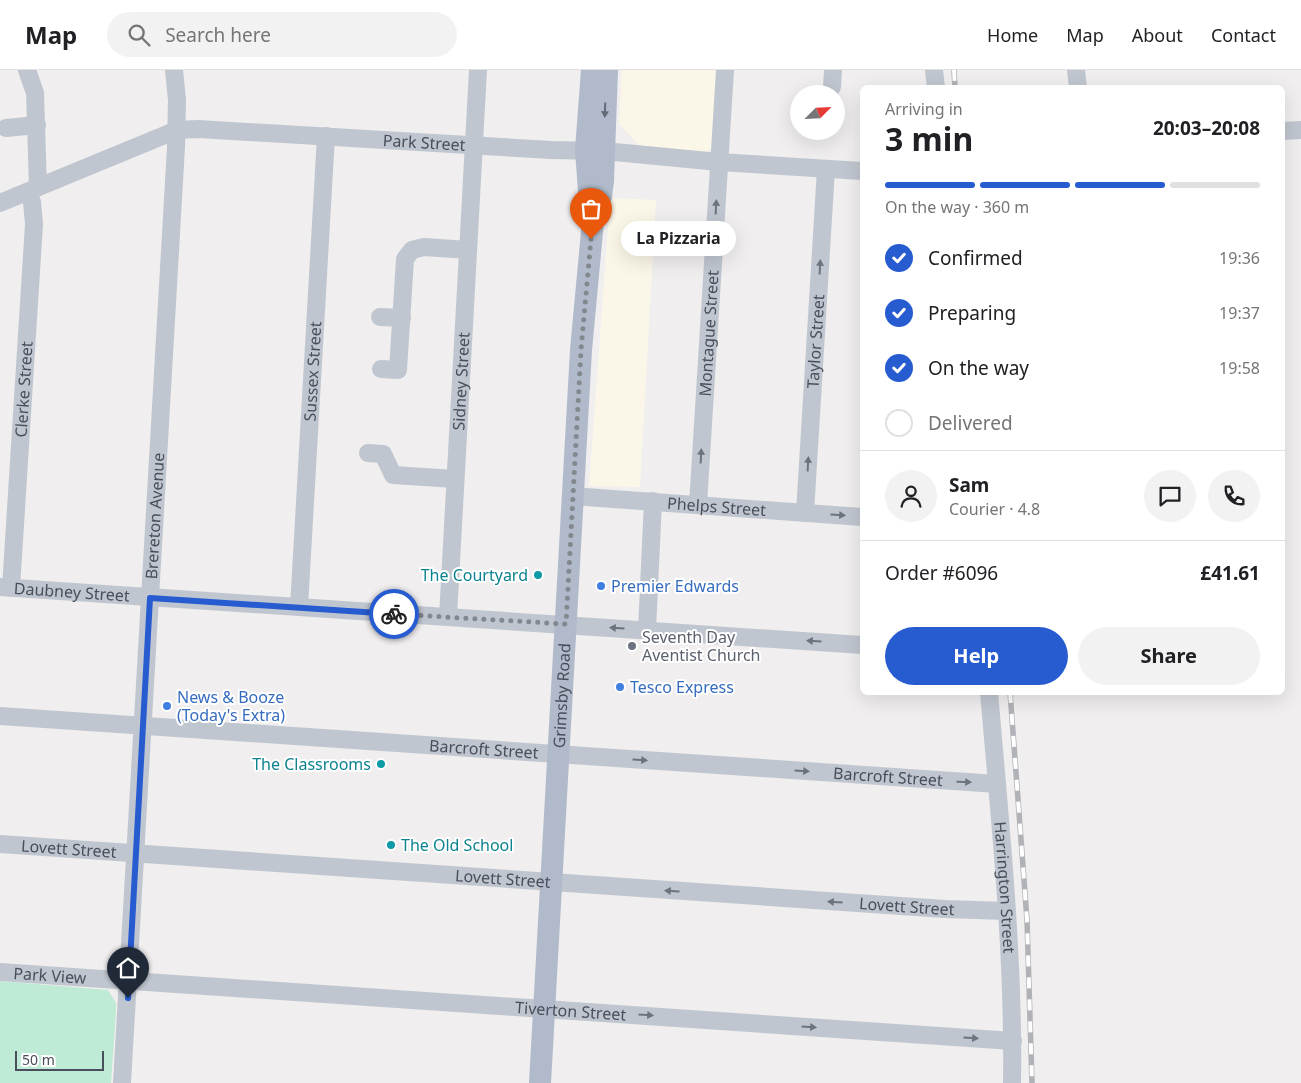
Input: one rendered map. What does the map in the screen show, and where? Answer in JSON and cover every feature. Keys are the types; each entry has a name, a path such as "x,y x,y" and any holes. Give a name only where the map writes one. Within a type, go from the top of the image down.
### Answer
{"main road":[{"path":"592,70 595,150"},
{"path":"595,150 607,70"},
{"name":"Grimsby Road","path":"540,1083 572,496 581,350 593,221 588,195 595,150"}],"street":[{"name":"Clerke Street","path":"6,587 34,224 32,202 38,147 35,94 27,70"},
{"name":"Brereton Avenue","path":"122,1083 177,130 178,100 174,70"},
{"name":"Sidney Street","path":"448,617 478,70"},
{"name":"Montague Street","path":"698,505 725,70"},
{"path":"934,70 936,85"},
{"path":"1076,70 1078,85"},
{"path":"6,128 37,125"},
{"name":"Park Street","path":"0,203 177,130 198,129 551,150 595,150 719,162 860,171"},
{"path":"1285,131 1301,130"},
{"name":"Sussex Street","path":"299,607 326,136"},
{"name":"Taylor Street","path":"805,513 826,168"},
{"path":"381,369 398,370 405,259 412,250 424,247 468,250"},
{"path":"380,317 402,318"},
{"path":"368,453 383,454 393,475 455,479"},
{"name":"Phelps Street","path":"572,496 860,517"},
{"path":"647,630 653,501"},
{"name":"Daubney Street","path":"6,587 860,645"},
{"name":"Harrington Street","path":"989,695 1006,911 1013,1041 1012,1083"},
{"name":"Barcroft Street","path":"0,716 997,784"},
{"name":"Lovett Street","path":"0,844 945,909 1006,911"},
{"name":"Park View","path":"0,972 129,981"},
{"name":"Tiverton Street","path":"129,981 1013,1041"}],"shaded area":[{"path":"622,70 720,70 715,145 706,152 639,145 619,124"},
{"path":"610,198 656,200 640,487 589,486"}],"green space":[{"path":"0,981 108,990 116,1003 111,1083 0,1083"}],"railway":[{"path":"954,70 955,85"},
{"path":"1010,695 1027,920 1032,1083"}],"way so far":[{"path":"394,614 566,624 581,350 591,239"}],"place":[{"name":"La Pizzaria","path":"591,239"},
{"name":"The Courtyard","path":"538,575"},
{"name":"Premier Edwards","path":"601,586"},
{"name":"Seventh Day Aventist Church","path":"632,646"},
{"name":"Tesco Express","path":"620,687"},
{"name":"News & Booze (Today's Extra)","path":"167,706"},
{"name":"The Classrooms","path":"381,764"},
{"name":"The Old School","path":"391,845"}],"route":[{"path":"128,998 137,807 150,598 394,614"}]}
